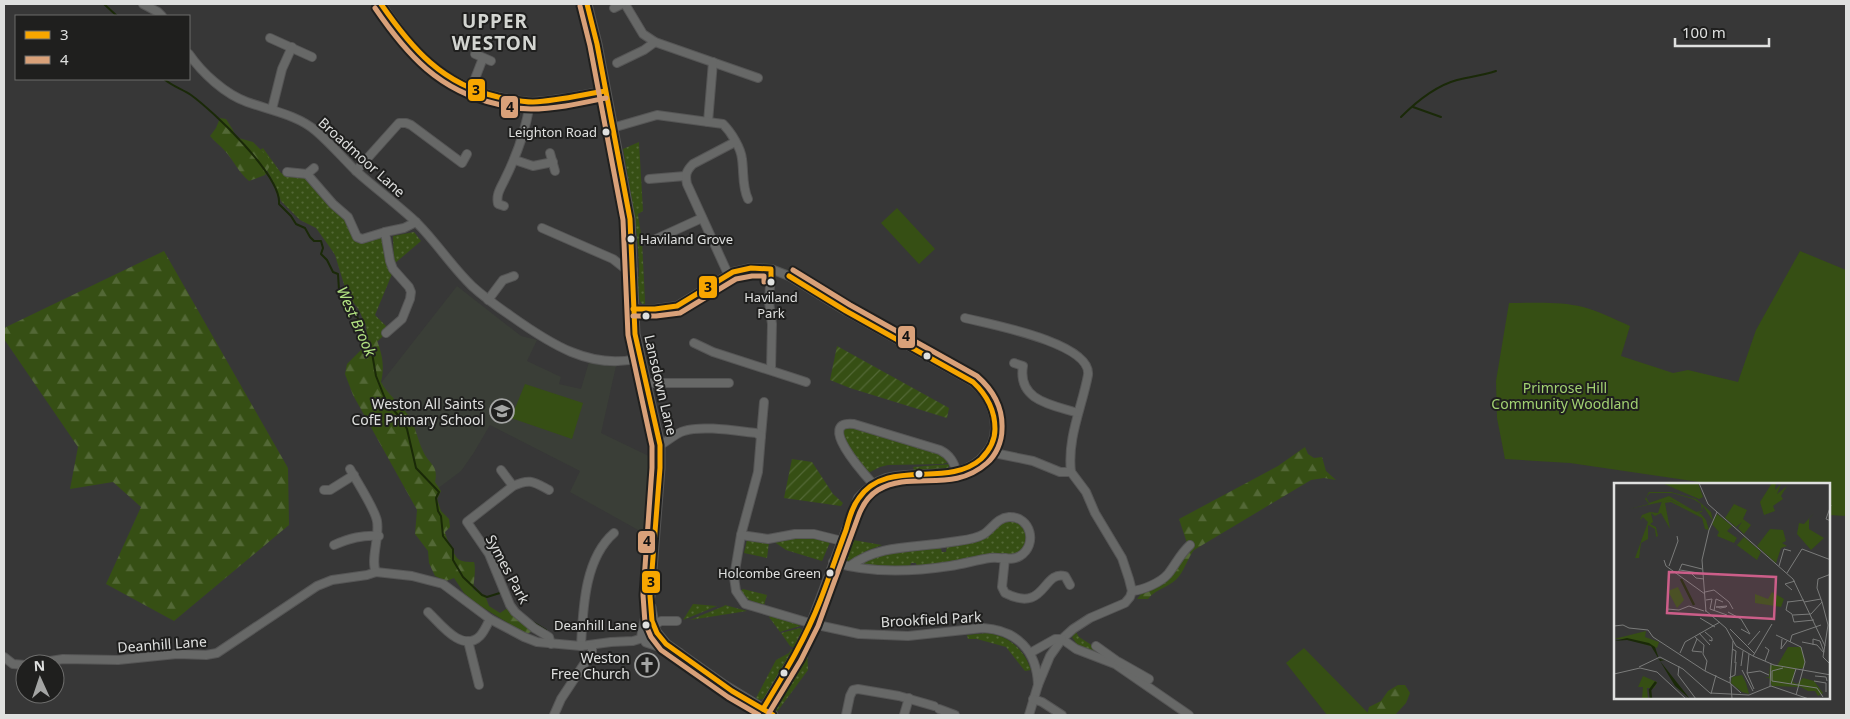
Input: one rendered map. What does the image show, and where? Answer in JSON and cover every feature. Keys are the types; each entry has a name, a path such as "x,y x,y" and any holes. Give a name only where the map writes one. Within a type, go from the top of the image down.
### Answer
{"street":[{"path":"145,4 161,15"},
{"path":"381,4 417,53 438,71 453,81 471,89 499,97 530,102 561,99 604,91"},
{"name":"Lansdown Lane","path":"587,4 597,44 604,91 630,219 633,309 640,358 660,445 660,468 646,636"},
{"path":"614,8 623,4 643,34 655,42 758,78"},
{"path":"270,38 312,57"},
{"path":"617,63 644,50 655,42"},
{"path":"272,109 282,69 292,47"},
{"path":"471,89 487,59 475,54"},
{"name":"Broadmoor Lane","path":"190,55 204,72 228,92 245,101 272,109 316,130 356,171 416,222 470,285 488,300 541,336 562,349 591,359 613,361 640,358"},
{"path":"708,122 713,62"},
{"path":"504,206 498,204 498,194 523,139 530,102"},
{"path":"612,128 657,115 724,124 742,156 744,192 748,199"},
{"path":"356,171 399,123 406,122 411,125 462,163 467,154"},
{"path":"728,274 685,176 693,164 735,142"},
{"path":"550,153 555,171"},
{"path":"515,160 533,166 553,162"},
{"path":"307,174 314,168"},
{"path":"287,172 307,174 333,204 348,217 357,237 362,239 404,228 416,222"},
{"path":"647,180 685,176"},
{"path":"656,239 702,218"},
{"path":"542,228 613,259 627,270 633,270"},
{"path":"386,232 390,262 393,269 409,287 411,292 402,319 386,333"},
{"path":"633,309 655,310 677,306 728,274 751,268 771,270 789,276 846,311 972,382 982,390 989,400 994,415 995,432 990,449 972,467 957,472 895,476 872,484 858,498 811,623 798,650 764,709"},
{"path":"771,270 769,302 772,324 771,370"},
{"path":"488,300 503,280 514,276"},
{"path":"965,318 1052,342 1070,351 1088,367 1089,372 1070,452 1071,472 1086,492 1095,514 1122,558 1132,591 1125,603 1090,618 1062,639 1053,651 1038,685 1029,715"},
{"path":"396,325 402,333"},
{"path":"694,343 713,352 806,382"},
{"path":"1014,363 1023,366 1023,378 1032,397 1078,413"},
{"path":"646,383 729,383"},
{"name":"Brookfield Park","path":"764,402 758,472 741,535 734,576 736,591 745,604 811,623 859,634 923,635 982,628 994,629 1013,636 1030,653 1036,668 1038,685"},
{"path":"872,484 840,441 838,431 844,424 854,424 940,450 949,454 957,472"},
{"path":"660,445 679,433 690,430 710,429 756,433 761,436"},
{"path":"990,449 999,454 1033,461 1060,472 1071,472"},
{"path":"501,470 513,486"},
{"path":"328,492 352,472 377,519 379,536 374,554 374,568 376,572"},
{"path":"467,522 513,486 533,481 546,488 547,479"},
{"name":"Symes Park","path":"461,514 489,554 504,591 516,612 534,628 549,637 551,644"},
{"path":"833,562 850,566 877,570 906,572 990,558 1019,557 1026,551 1031,539 1028,527 1018,518 1002,518 985,534 975,538 932,545 886,549 873,552 850,566"},
{"path":"581,646 584,596 588,580 605,542 614,533"},
{"path":"741,535 768,539 795,534 814,534 842,541"},
{"path":"334,545 356,537 379,536"},
{"path":"1132,591 1165,577 1179,556 1190,545"},
{"path":"1005,558 1002,587 1005,593 1010,596 1025,598 1035,596 1043,590 1050,579 1060,574 1065,576 1070,584"},
{"name":"Deanhill Lane","path":"65,659 118,660 177,654 211,654 224,648 317,586 332,580 376,572 412,576 443,584 490,619 524,637 551,644 592,646 611,642 633,641 646,636"},
{"name":"Lansdown Lane","path":"650,596 656,629"},
{"path":"428,612 432,622 461,640 468,641 480,636 490,619"},
{"path":"646,636 656,638 656,629 661,621 677,621"},
{"path":"646,636 649,627 656,629 666,644 732,691 773,715"},
{"path":"646,636 679,653"},
{"path":"1030,653 1056,639 1062,639 1076,649 1116,662 1149,679"},
{"path":"468,641 481,681"},
{"path":"554,715 561,700 592,652 592,646"},
{"path":"1096,646 1189,715"},
{"path":"4,657 15,664"},
{"path":"846,715 850,696 853,690 858,689 909,698 955,715"},
{"path":"904,715 909,698"},
{"path":"1033,700 1042,702 1062,715"}],"shaded area":[{"name":"Weston All Saints CofE Primary School","path":"457,286 521,336 537,340 527,361 561,377 559,384 581,389 589,362 616,366 601,433 655,459 649,536 570,492 580,471 490,425 461,471 437,489 381,383"}],"green space":[{"path":"220,118 226,119 235,137 253,142 268,157 270,165 265,175 249,181 210,136"},
{"path":"639,142 643,211 638,214 642,241 645,300 643,305 638,292 637,238 623,149"},
{"path":"263,148 281,173 288,176 305,177 345,219 355,241 363,243 383,237 388,265 392,274 375,315 387,327 382,332 384,335 378,341 367,340 366,326 359,310 347,294 335,255 329,246 316,228 300,220 281,201 275,185 257,152"},
{"path":"897,208 935,249 919,264 881,223"},
{"path":"414,232 421,241 394,264 393,236"},
{"path":"164,251 288,468 289,525 174,621 106,584 141,507 113,482 70,489 78,447 4,339 4,328"},
{"name":"Primrose Hill Community Woodland","path":"1800,251 1846,270 1846,516 1830,515 1830,483 1706,483 1570,463 1505,459 1497,418 1496,381 1509,303 1565,304 1595,311 1630,326 1621,356 1673,373 1688,370 1738,382 1756,330"},
{"path":"763,262 790,271 867,315 866,317 792,274"},
{"path":"373,338 376,338 382,360 381,382 411,419 423,451 436,471 435,482 441,491 437,499 441,511 449,519 450,527 445,532 454,554 458,559 474,562 473,589 486,598 489,606 500,613 506,609 511,609 528,626 531,632 526,634 474,602 464,593 454,578 446,581 435,576 429,563 428,551 415,534 417,510 353,395 345,374 347,364"},
{"path":"837,346 949,408 947,418 830,380"},
{"path":"929,351 975,372 986,382 982,385"},
{"path":"525,384 583,403 572,439 511,418"},
{"path":"852,426 943,455 951,461 943,464 888,465 868,473 851,451 844,438 844,429"},
{"path":"1305,447 1308,454 1314,458 1322,457 1326,471 1336,480 1324,478 1311,480 1194,550 1177,579 1155,592 1148,599 1137,599 1145,589 1171,576 1177,569 1187,543 1179,519 1278,466"},
{"path":"991,454 995,455 968,477 950,482 915,484 915,478 963,474 976,468"},
{"path":"792,459 812,462 833,494 843,503 841,506 784,498"},
{"path":"951,464 946,470 923,472 922,470 914,470 913,467"},
{"path":"911,478 912,484 895,485 881,490 878,484 894,479"},
{"path":"1005,520 1020,522 1030,536 1020,555 917,568 916,563 911,563 909,568 893,570 857,564 880,553 940,547 942,552 946,552 947,546 975,540"},
{"path":"797,537 831,540 822,561 786,550 773,541"},
{"path":"747,540 769,542 767,558 744,553"},
{"path":"853,540 882,545 846,562"},
{"path":"839,569 820,619 818,612 830,580"},
{"path":"743,589 767,595 764,605 749,600 740,591"},
{"path":"693,604 717,606 683,620"},
{"path":"724,606 747,611 690,620"},
{"path":"770,616 800,624 800,626 780,632"},
{"path":"800,628 802,630 795,648 790,646 781,633"},
{"path":"1076,632 1079,637 1115,660 1078,646 1072,637"},
{"path":"987,633 1009,640 1015,645 1024,656 1031,670 1025,671 1006,647 977,639 968,639 967,635"},
{"path":"807,646 808,670 777,712 771,707"},
{"path":"1304,648 1370,715 1327,715 1286,663"},
{"path":"791,649 794,650 766,698 759,700 756,698 776,660 789,653"},
{"path":"1398,685 1405,685 1410,693 1406,703 1395,715 1367,715 1369,707 1381,701 1388,691"}],"waterway":[{"name":"West Brook","path":"104,4 116,15"},
{"path":"1401,117 1420,100 1441,86 1457,80 1496,71"},
{"name":"West Brook","path":"165,80 191,95 229,129 270,177 277,192 279,204 296,224 305,228 314,241 321,241 323,248 321,254 327,260 333,272 338,274 339,290 348,300 362,326 365,347 372,353 376,376 386,401 403,421 407,429 416,468 439,492 436,498 438,511 441,516 443,536 453,549 453,560 463,577 482,595 487,597 503,592"},
{"path":"1413,107 1441,117"},
{"path":"533,622 546,630"}],"transit line":[{"name":"3","path":"381,4 404,36 430,62 445,74 478,91 498,97 533,102 605,91"},
{"name":"3","path":"587,4 597,44 630,219 635,334 660,445 660,468 650,596 652,621 657,633 666,644 732,691 773,715"},
{"name":"4","path":"580,6 590,46 623,220 628,335 652,446 643,595 645,623 651,637 661,650 728,697 759,715"},
{"name":"4","path":"375,8 399,41 426,69 458,90 476,98 505,106 531,109 559,107 606,98"},
{"name":"3","path":"633,309 677,306 733,272 751,268 771,269 771,282"},
{"name":"4","path":"769,713 801,660 818,626 863,505 868,498 874,492 891,484 946,480 974,472 993,456 998,448 1002,434 1001,414 996,400 988,387 977,376 850,305 793,270"},
{"name":"4","path":"633,316 680,313 736,279 764,276 764,282"},
{"name":"3","path":"763,709 808,629 854,505 859,498 871,486 885,479 952,472 967,468 981,459 987,452 995,433 994,415 989,403 973,382 846,311 789,276"}],"place":[{"name":"Leighton Road","path":"606,132"},
{"name":"Haviland Grove","path":"631,239"},
{"name":"Haviland Park","path":"771,282"},
{"name":"Weston All Saints CofE Primary School","path":"502,411"},
{"name":"Holcombe Green","path":"830,573"},
{"name":"Deanhill Lane","path":"646,625"},
{"name":"Weston Free Church","path":"647,665"}],"district":[{"name":"UPPER WESTON","path":"495,32"}]}
